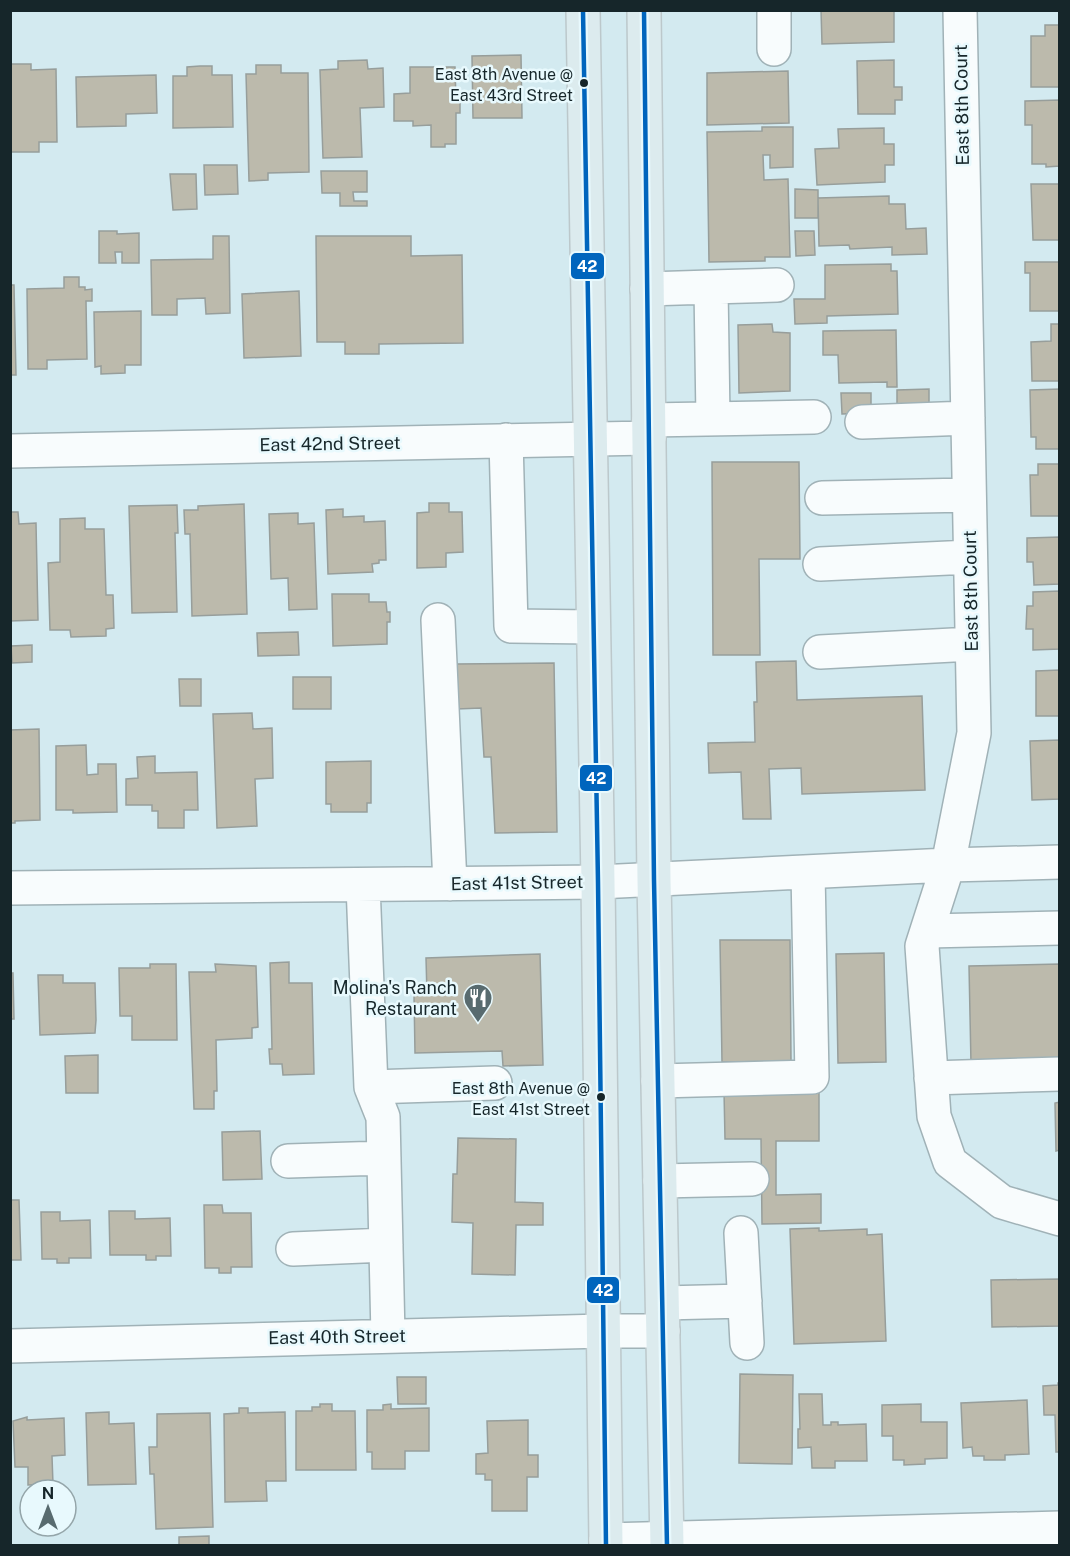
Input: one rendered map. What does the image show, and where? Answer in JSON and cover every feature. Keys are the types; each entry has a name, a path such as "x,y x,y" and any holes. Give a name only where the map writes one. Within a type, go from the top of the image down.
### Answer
{"main road":[{"path":"582,10 598,882 606,1543"},
{"path":"644,10 654,880 667,1542"}],"street":[{"path":"774,10 774,49"},
{"name":"East 8th Court","path":"960,10 974,733 948,865 922,946 934,1116 950,1162 1002,1202 1059,1219"},
{"path":"647,289 777,285"},
{"path":"711,287 713,419"},
{"name":"East 42nd Street","path":"10,451 589,439 713,419 814,417"},
{"path":"862,422 968,418"},
{"path":"506,441 512,626 592,627"},
{"path":"822,498 969,495"},
{"path":"820,564 970,557"},
{"path":"438,620 450,884"},
{"path":"820,652 972,644"},
{"name":"East 41st Street","path":"10,888 598,882 1059,861"},
{"path":"658,1081 812,1077 808,872"},
{"path":"363,885 371,1087 382,1117 388,1336"},
{"path":"927,931 1059,928"},
{"path":"931,1078 1059,1074"},
{"path":"371,1087 495,1083"},
{"path":"288,1161 384,1158"},
{"path":"660,1181 752,1179"},
{"path":"741,1233 747,1343"},
{"path":"293,1249 386,1245"},
{"name":"East 40th Street","path":"10,1346 603,1331 744,1301"},
{"path":"606,1543 1016,1537 1059,1528"}],"building":[{"path":"821,10 894,10 894,42 822,44"},
{"path":"1045,25 1060,25 1060,87 1031,87 1031,36 1045,36"},
{"path":"521,55 522,118 473,118 472,56"},
{"path":"367,60 368,69 383,68 384,107 360,108 362,157 323,158 320,70 338,69 338,61"},
{"path":"894,60 894,87 902,87 902,100 895,100 895,114 858,114 857,61"},
{"path":"11,64 31,64 31,70 56,69 57,142 39,142 39,152 10,152"},
{"path":"256,65 281,65 281,73 308,73 309,172 268,173 268,180 249,181 246,74 256,74"},
{"path":"212,66 212,75 232,75 233,127 173,128 173,76 187,76 187,67"},
{"path":"410,67 455,67 456,101 460,101 460,113 456,113 456,144 431,147 431,125 413,126 413,121 394,121 394,94 410,93"},
{"path":"788,71 789,123 707,125 707,73"},
{"path":"156,75 157,113 126,114 126,126 77,127 76,77"},
{"path":"1060,100 1060,166 1046,167 1046,164 1032,164 1032,125 1025,125 1025,101"},
{"path":"762,127 793,127 793,167 770,168 770,155 763,155 764,180 788,179 790,257 765,257 765,261 709,262 707,132 762,131"},
{"path":"884,128 884,144 894,144 894,165 885,165 885,182 817,185 815,149 839,148 838,129"},
{"path":"204,165 237,165 238,194 205,195"},
{"path":"321,171 367,171 367,192 353,192 354,201 367,201 367,206 340,206 340,193 322,193"},
{"path":"170,174 196,174 197,209 173,210"},
{"path":"1031,184 1060,184 1060,240 1033,240"},
{"path":"795,189 818,190 818,218 795,218"},
{"path":"889,196 889,204 905,204 906,229 926,228 927,254 892,255 892,247 850,249 849,245 819,246 818,198"},
{"path":"99,231 117,231 117,234 139,233 139,263 122,263 122,252 115,252 116,263 99,263"},
{"path":"795,231 814,231 815,255 796,256"},
{"path":"213,236 229,236 230,313 206,314 205,298 177,299 177,315 152,315 151,260 213,259"},
{"path":"316,236 411,236 411,256 462,255 463,343 379,344 379,354 345,354 345,342 317,342"},
{"path":"1025,262 1060,262 1060,311 1030,311 1030,273 1025,273"},
{"path":"891,264 891,271 897,271 898,314 827,316 827,323 795,324 794,299 825,299 825,265"},
{"path":"64,277 79,277 79,287 85,287 85,290 92,289 92,301 86,301 87,359 47,360 47,369 28,369 27,289 64,288"},
{"path":"10,285 14,285 16,375 10,375"},
{"path":"299,291 301,356 244,358 242,294"},
{"path":"141,311 141,365 125,365 125,373 101,374 101,366 95,367 94,312"},
{"path":"772,324 773,332 790,333 790,391 739,393 738,325"},
{"path":"1051,324 1060,324 1060,381 1032,381 1031,342 1051,341"},
{"path":"896,330 897,387 887,387 887,382 839,383 838,355 823,355 823,331"},
{"path":"929,389 929,416 897,417 897,390"},
{"path":"1060,389 1060,449 1036,449 1036,437 1031,437 1030,390"},
{"path":"841,393 871,393 871,413 842,414"},
{"path":"712,462 799,462 800,559 759,559 760,655 713,655"},
{"path":"1038,464 1060,464 1060,516 1031,516 1030,475 1038,475"},
{"path":"429,503 449,503 449,512 462,512 463,552 446,553 446,567 417,568 417,513 429,512"},
{"path":"244,504 247,614 192,616 190,534 185,534 184,510 198,510 198,506"},
{"path":"177,505 178,533 175,533 177,612 132,613 129,506"},
{"path":"343,509 343,517 364,516 364,522 385,521 386,560 379,560 379,563 372,564 373,572 328,574 326,510"},
{"path":"10,512 18,512 19,524 36,523 38,620 10,621"},
{"path":"298,513 298,524 314,523 317,609 289,610 288,578 271,579 269,514"},
{"path":"85,518 85,529 104,529 106,595 113,595 114,628 106,629 106,636 71,637 70,630 50,630 48,563 60,562 60,519"},
{"path":"1060,537 1060,584 1034,585 1033,562 1027,562 1027,538"},
{"path":"1060,591 1060,649 1033,650 1033,629 1026,629 1027,606 1033,606 1033,592"},
{"path":"332,594 369,594 369,602 386,602 387,612 390,612 390,622 387,622 387,644 333,646"},
{"path":"298,632 299,655 258,656 257,633"},
{"path":"32,645 32,662 12,663 11,646"},
{"path":"796,661 797,700 922,696 925,790 802,794 801,768 769,769 771,819 743,819 741,772 709,773 708,743 755,742 756,662"},
{"path":"554,663 557,832 495,833 491,757 484,757 481,708 457,709 456,664"},
{"path":"1060,670 1060,716 1036,716 1036,671"},
{"path":"293,677 331,677 331,709 293,709"},
{"path":"179,679 201,679 201,706 180,706"},
{"path":"252,713 253,729 272,728 273,778 255,779 257,826 217,828 213,714"},
{"path":"39,729 40,820 10,823 10,730"},
{"path":"1060,740 1060,799 1032,800 1030,741"},
{"path":"86,745 87,775 98,774 98,764 116,764 117,812 73,813 73,810 56,810 56,746"},
{"path":"155,756 155,773 197,772 198,810 184,810 184,828 158,828 158,811 152,811 152,805 126,805 126,779 138,778 137,757"},
{"path":"371,761 371,803 367,803 367,812 331,812 331,804 326,804 326,762"},
{"path":"720,940 790,940 791,1061 722,1062"},
{"path":"884,953 886,1062 838,1063 836,954"},
{"name":"Molina's Ranch Restaurant","path":"540,954 543,1065 503,1066 502,1051 415,1053 414,995 427,995 426,958"},
{"path":"289,962 289,983 312,983 314,1074 283,1075 282,1064 270,1064 269,1049 272,1049 270,963"},
{"path":"150,964 176,964 177,1040 132,1040 132,1016 120,1016 119,968 150,968"},
{"path":"215,964 256,966 258,1027 252,1028 252,1038 216,1040 217,1091 214,1091 214,1109 194,1109 189,972 216,972"},
{"path":"1060,964 1060,1063 971,1064 969,966"},
{"path":"10,973 13,973 14,1019 10,1019"},
{"path":"38,975 63,975 63,983 95,983 95,1033 40,1035"},
{"path":"98,1055 98,1093 66,1093 65,1056"},
{"path":"819,1090 819,1141 776,1141 776,1195 821,1194 821,1223 762,1224 761,1139 725,1139 724,1091"},
{"path":"1060,1102 1060,1150 1056,1151 1055,1103"},
{"path":"260,1131 262,1179 223,1180 222,1132"},
{"path":"458,1138 516,1139 515,1202 543,1203 543,1225 516,1225 515,1275 472,1274 473,1223 452,1222 453,1174 457,1174"},
{"path":"10,1200 19,1200 21,1260 10,1260"},
{"path":"204,1205 222,1205 223,1213 251,1213 252,1267 231,1267 231,1273 219,1273 219,1268 205,1268"},
{"path":"109,1211 135,1211 135,1219 170,1218 171,1256 156,1256 156,1260 146,1260 146,1255 110,1255"},
{"path":"41,1212 60,1212 60,1221 90,1220 91,1258 69,1258 69,1263 57,1263 57,1259 42,1259"},
{"path":"819,1228 819,1231 867,1229 867,1235 882,1234 886,1341 794,1344 790,1229"},
{"path":"1060,1279 1060,1326 992,1327 991,1280"},
{"path":"740,1374 793,1375 792,1464 739,1463"},
{"path":"397,1377 426,1377 426,1404 398,1404"},
{"path":"1060,1383 1060,1452 1056,1452 1055,1415 1044,1415 1043,1386 1058,1385"},
{"path":"799,1394 822,1394 823,1425 831,1425 831,1422 838,1422 838,1425 866,1424 867,1461 835,1461 835,1468 812,1468 811,1447 798,1448"},
{"path":"1027,1400 1029,1454 1005,1455 1005,1460 984,1460 984,1456 973,1456 972,1447 963,1448 961,1403"},
{"path":"320,1404 332,1404 332,1411 355,1411 356,1470 296,1470 296,1411 312,1411 312,1407 320,1407"},
{"path":"391,1404 391,1409 429,1408 429,1451 405,1451 405,1469 372,1469 372,1452 367,1452 367,1410 383,1410 383,1405"},
{"path":"921,1404 921,1422 947,1422 947,1458 925,1459 925,1464 904,1465 904,1460 893,1460 893,1436 882,1436 882,1405"},
{"path":"239,1408 248,1408 248,1413 285,1412 286,1481 266,1481 267,1501 225,1502 224,1414 239,1413"},
{"path":"109,1412 109,1424 134,1423 136,1484 88,1485 86,1413"},
{"path":"210,1413 213,1527 156,1529 154,1474 150,1474 149,1447 157,1447 157,1414"},
{"path":"27,1417 27,1420 64,1418 65,1455 52,1456 53,1478 28,1478 28,1467 15,1467 13,1421"},
{"path":"528,1420 528,1455 538,1455 538,1477 527,1477 527,1511 492,1511 492,1480 485,1480 485,1474 476,1474 476,1454 488,1453 487,1421"},
{"path":"209,1536 209,1546 179,1546 179,1537"}],"transit line":[{"name":"42","path":"583,10 598,882 606,1546"},
{"name":"42","path":"644,10 654,880 667,1546"}],"place":[{"name":"East 8th Avenue @ East 43rd Street","path":"584,83"},
{"name":"Molina's Ranch Restaurant","path":"478,1024"},
{"name":"East 8th Avenue @ East 41st Street","path":"601,1097"}]}
